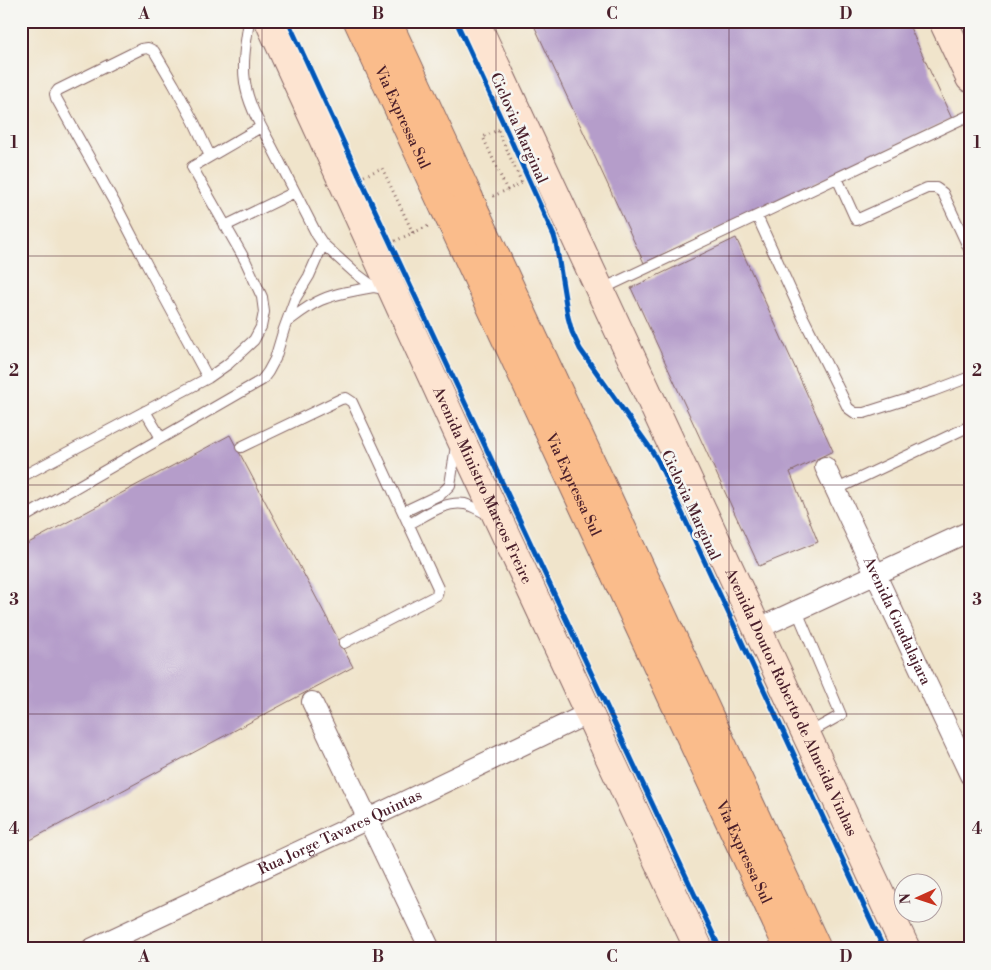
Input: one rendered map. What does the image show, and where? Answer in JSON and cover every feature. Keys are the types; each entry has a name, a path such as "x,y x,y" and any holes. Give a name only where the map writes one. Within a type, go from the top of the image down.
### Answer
{"highway":[{"name":"Via Expressa Sul","path":"358,21 461,211 817,949"},
{"name":"Via Expressa Sul","path":"387,21 461,211 789,949"}],"main road":[{"name":"Avenida Ministro Marcos Freire","path":"269,21 383,289 458,433 699,949"},
{"name":"Avenida Doutor Roberto de Almeida Vinhas","path":"475,21 906,949"},
{"path":"943,21 970,78"}],"street":[{"name":"Avenida Guadalajara","path":"825,467 970,776"},
{"path":"757,629 970,531"},
{"path":"312,702 430,949"},
{"name":"Rua Jorge Tavares Quintas","path":"91,949 114,944 588,712"}],"lane":[{"path":"249,21 245,44 245,83 261,127 323,244 354,272 383,289"},
{"path":"208,378 55,94 58,90 141,48 154,50 194,122 210,156"},
{"path":"600,290 970,115"},
{"path":"21,477 208,378 228,364 254,340 261,327 264,312 262,297 245,260 192,167 261,127"},
{"path":"837,178 856,220 927,188 936,188 943,193 970,251"},
{"path":"226,226 295,192"},
{"path":"757,216 802,315 848,408 855,413 864,413 970,377"},
{"path":"21,519 262,380 275,359 295,299 309,276 323,244"},
{"path":"287,322 321,300 342,293 383,289"},
{"path":"241,447 341,399 346,398 352,402 438,588 437,595 344,643"},
{"path":"145,411 161,438"},
{"path":"836,490 970,426"},
{"path":"403,512 442,494 450,485 458,433"},
{"path":"409,524 446,505 458,503 467,504 498,519"},
{"path":"796,611 840,715 806,735"}],"path":[{"path":"498,131 522,184"},
{"path":"360,178 382,168 413,233"}],"building":[{"path":"532,21 907,21 952,119 644,263"},
{"path":"736,238 833,451 790,472 818,542 759,566 631,288"},
{"path":"230,435 353,667 21,845 21,547"}],"cycle path":[{"path":"288,21 720,949"},
{"name":"Ciclovia Marginal","path":"456,21 554,236 572,332 580,349 658,461 884,949"}]}
